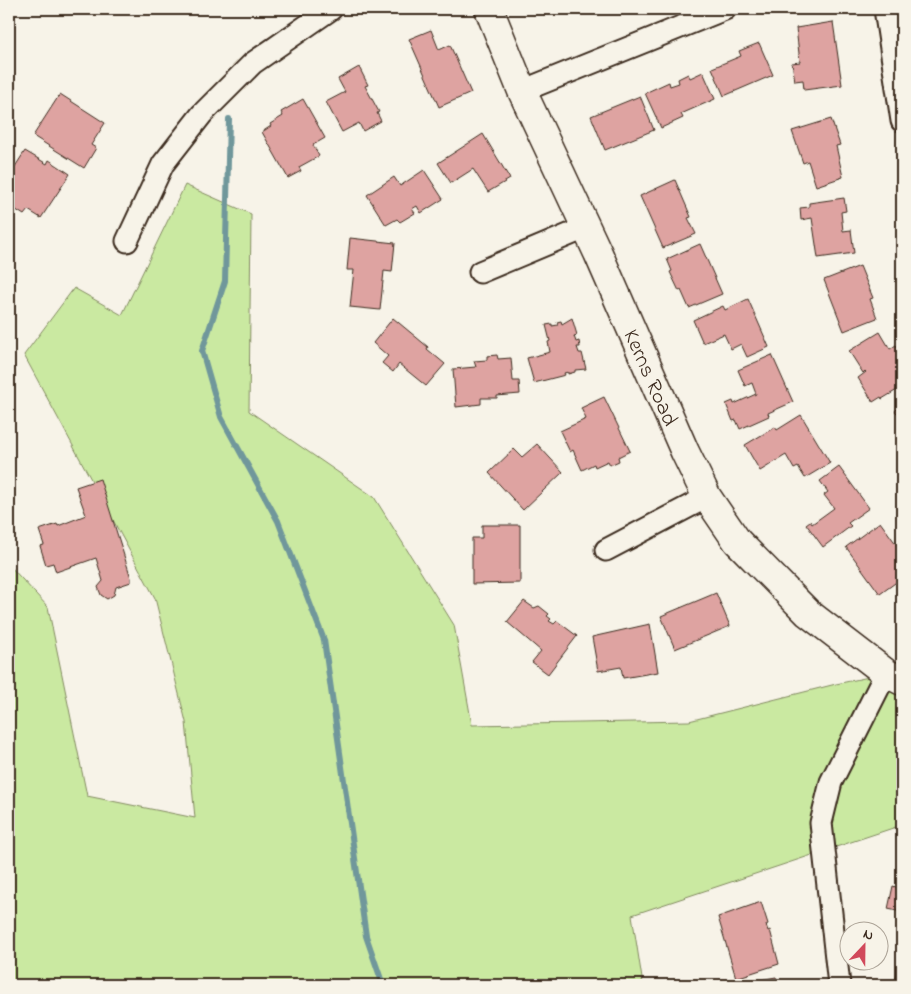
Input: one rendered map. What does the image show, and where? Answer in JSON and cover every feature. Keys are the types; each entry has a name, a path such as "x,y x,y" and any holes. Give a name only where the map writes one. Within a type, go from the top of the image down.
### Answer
{"street":[{"path":"127,241 163,164 202,114 253,63 331,9"},
{"name":"Kerns Road","path":"489,9 522,91 707,497 737,542 808,613 894,677"},
{"path":"522,91 725,9"},
{"path":"885,9 902,121"},
{"path":"480,272 585,228"},
{"path":"606,550 707,497"},
{"path":"839,985 821,823 831,782 894,677"}],"green space":[{"path":"185,185 251,214 249,411 374,497 454,625 472,725 689,721 836,684 902,670 902,825 632,915 643,985 9,985 9,565 48,607 87,796 195,818 186,722 155,598 24,355 74,288 122,315"}],"building":[{"path":"833,22 842,85 804,90 803,80 795,81 792,63 800,62 796,28"},
{"path":"431,30 439,50 450,45 471,93 439,107 409,39"},
{"path":"759,43 773,75 724,96 712,68 741,56 739,51"},
{"path":"359,67 368,85 365,86 379,112 377,113 381,121 363,131 359,123 342,132 326,102 345,92 338,79"},
{"path":"703,72 715,99 681,114 683,118 661,128 645,93 669,82 670,86 679,83 678,79 688,74 690,78"},
{"path":"60,94 105,123 91,145 96,148 84,168 33,136"},
{"path":"640,96 654,130 605,150 591,116"},
{"path":"303,99 325,138 313,145 319,156 299,167 301,171 288,178 262,132 271,126 270,124 283,116 281,112"},
{"path":"831,119 840,145 836,146 843,177 816,186 808,161 803,163 792,131"},
{"path":"483,134 510,179 488,192 473,169 451,183 438,163"},
{"path":"25,151 47,164 49,160 70,174 41,218 28,210 24,215 13,208 9,214 9,176"},
{"path":"424,170 443,199 421,213 417,206 412,209 415,213 400,222 397,219 386,225 367,195 394,177 400,186"},
{"path":"675,180 691,217 688,218 696,234 663,248 640,196"},
{"path":"844,198 846,211 841,212 843,231 851,230 854,253 818,258 812,218 801,220 800,208 809,207 809,203"},
{"path":"350,238 395,243 392,272 384,271 380,310 350,307 354,270 347,270"},
{"path":"700,244 722,294 689,308 670,272 672,271 667,259"},
{"path":"860,266 873,298 870,299 877,318 844,331 824,280"},
{"path":"748,299 769,347 747,357 741,344 731,349 724,334 703,343 693,320 723,306 725,310"},
{"path":"393,318 445,364 426,386 399,364 393,372 382,363 388,356 373,343"},
{"path":"572,318 577,335 574,336 576,342 579,341 580,347 577,347 579,353 582,353 586,369 575,370 575,372 564,373 565,375 534,383 527,358 550,352 548,342 550,341 546,325 558,325 557,322 561,321 562,324"},
{"path":"880,332 890,349 896,345 902,355 902,387 873,402 858,378 866,372 863,373 849,351"},
{"path":"497,355 498,359 511,358 513,381 519,381 520,394 497,396 497,398 481,398 481,404 456,407 453,369 476,367 474,361 487,360 487,356"},
{"path":"772,355 793,402 768,413 769,416 740,429 736,420 733,421 726,404 733,401 734,404 756,394 752,383 745,386 738,370"},
{"path":"604,397 630,451 618,457 619,461 610,465 608,461 595,467 594,464 582,470 573,450 570,452 560,431 586,419 581,408"},
{"path":"902,404 902,418 895,411"},
{"path":"801,415 830,463 805,478 798,467 794,469 786,455 760,471 745,445 775,427 777,430"},
{"path":"537,444 563,472 523,510 489,473 514,449 522,457"},
{"path":"839,467 869,508 848,523 851,526 823,547 806,524 810,521 812,524 834,508 824,495 828,492 820,481"},
{"path":"100,479 131,578 131,582 116,587 114,595 107,599 101,595 98,587 103,581 96,558 56,572 53,563 46,565 40,546 44,545 39,530 57,524 58,526 86,515 76,487"},
{"path":"880,522 902,552 902,578 880,594 846,547"},
{"path":"482,525 520,525 520,583 472,584 472,538 482,538"},
{"path":"716,593 730,626 675,649 661,616"},
{"path":"524,601 534,608 539,606 549,614 547,616 551,619 549,621 554,624 557,621 577,636 548,674 532,662 541,651 507,622"},
{"path":"650,624 658,672 623,678 621,667 598,671 592,637"},
{"path":"902,873 902,912 888,909 893,886 899,888"},
{"path":"761,902 768,924 766,925 768,931 770,930 779,964 736,978 718,917"},
{"path":"902,954 902,980 896,979"},
{"path":"776,977 778,985 733,985"}],"waterway":[{"path":"229,119 225,281 202,351 221,417 278,521 324,640 366,936 383,985"}]}
